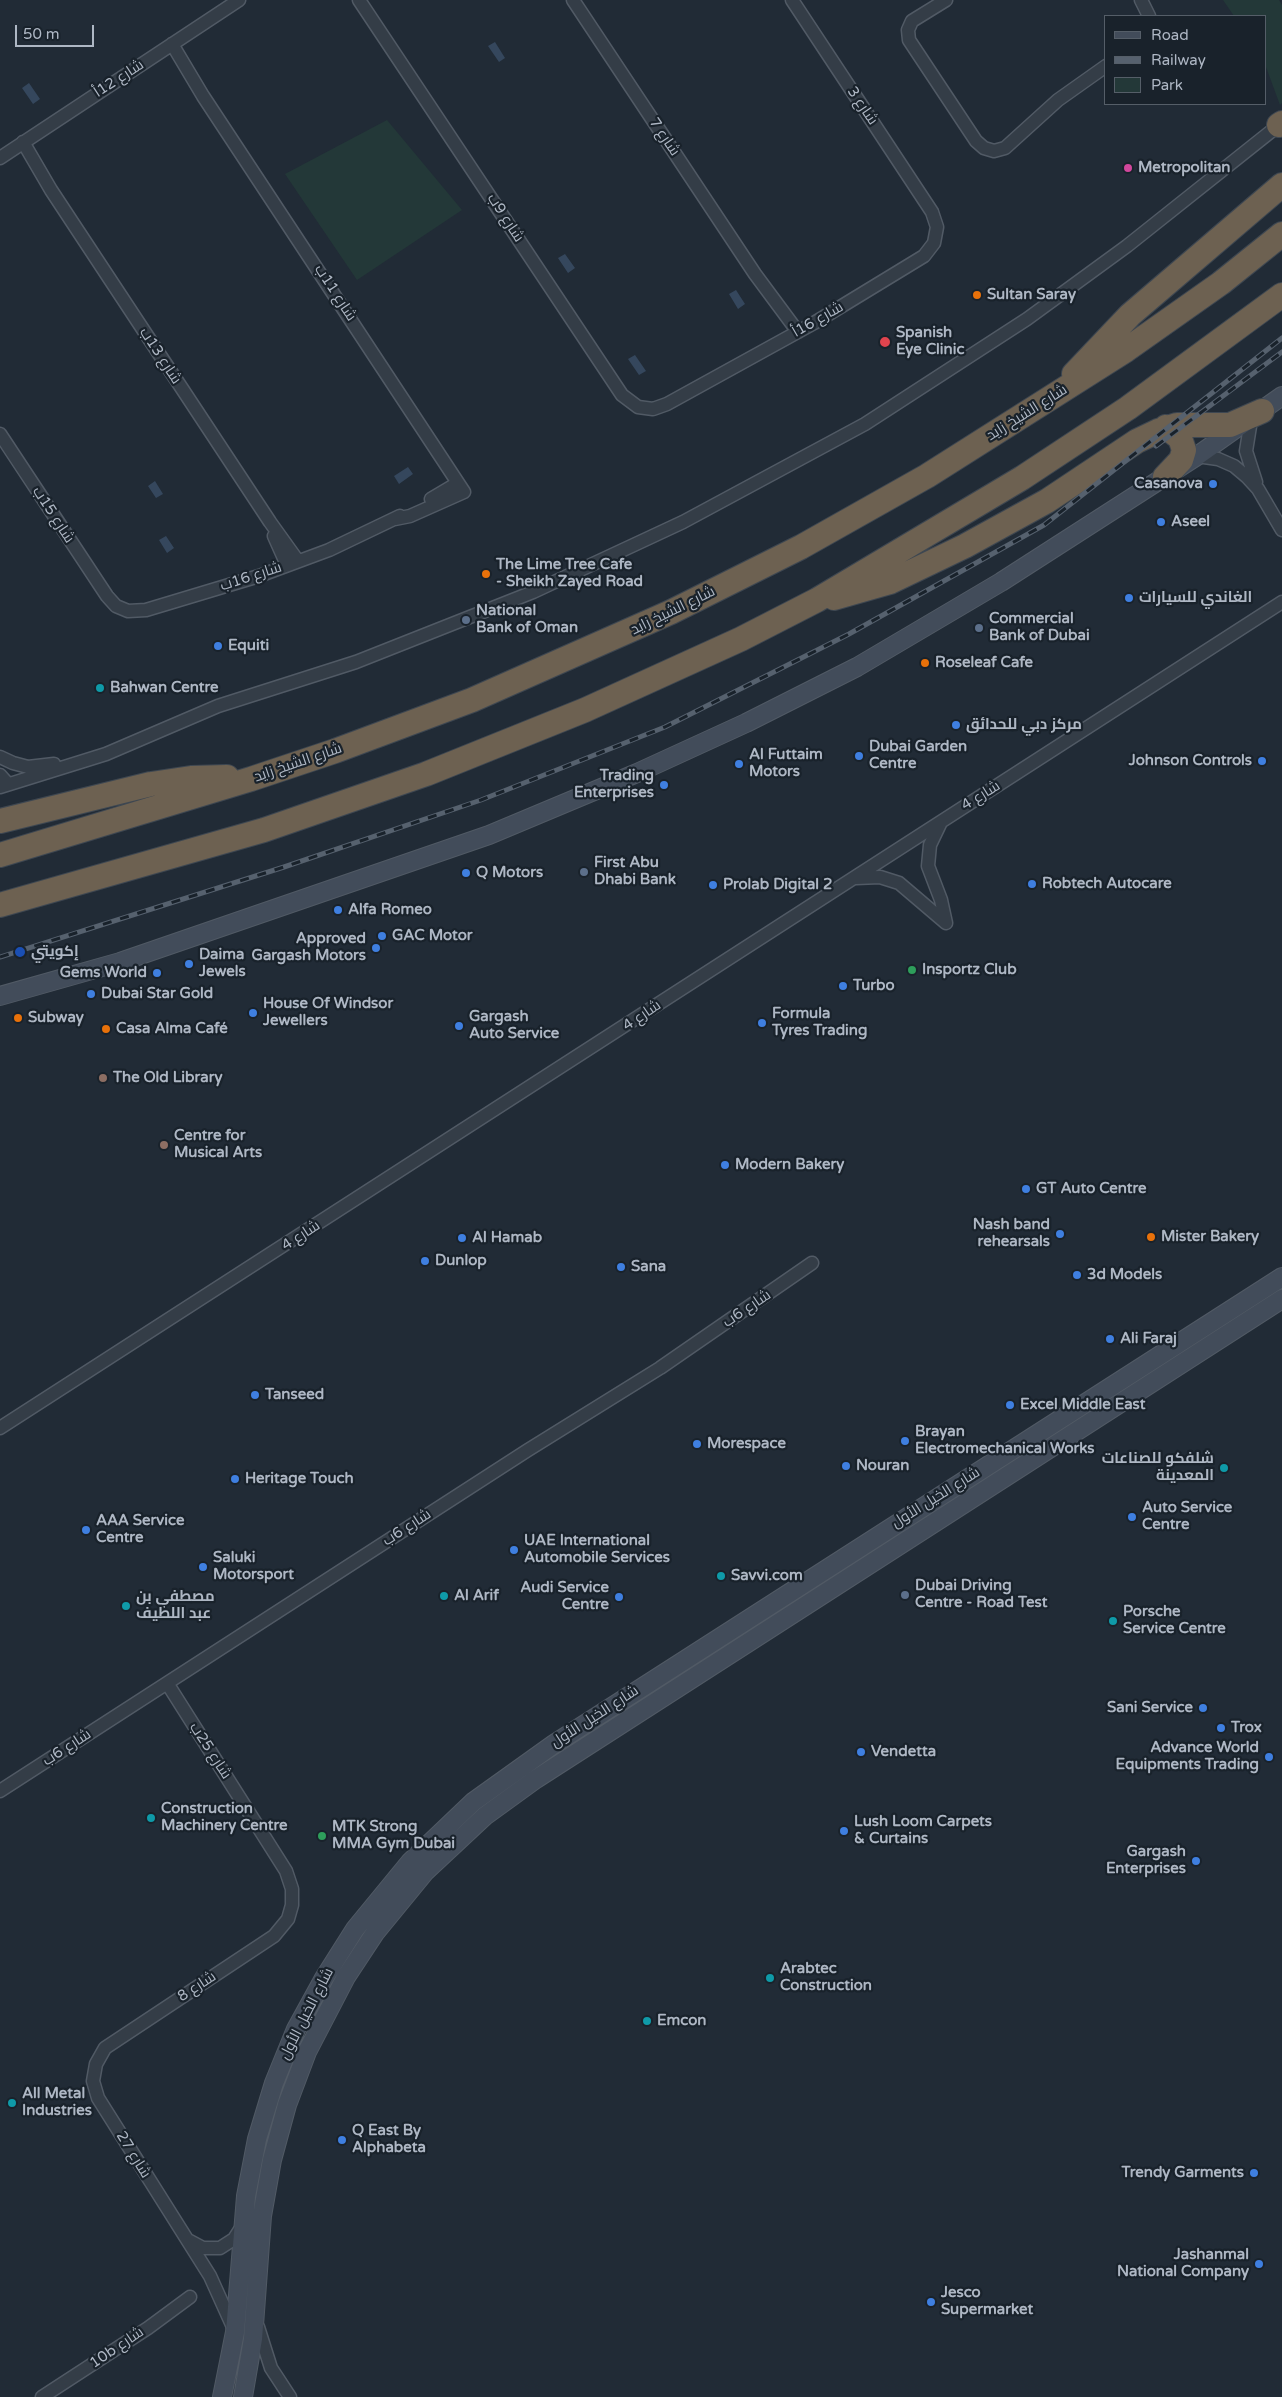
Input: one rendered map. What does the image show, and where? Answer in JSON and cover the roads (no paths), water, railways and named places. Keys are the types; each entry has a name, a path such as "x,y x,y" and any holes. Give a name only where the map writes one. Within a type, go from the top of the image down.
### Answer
{"highway":[{"path":"1061,392 1079,367 1130,315 1282,185"},
{"name":"شارع الشيخ زايد","path":"0,855 336,751 472,700 671,612 801,547 927,476 1061,392 1182,311 1282,234"},
{"path":"0,906 264,830 426,774 506,743 663,676 818,600 967,512 1071,446 1181,371 1282,295"},
{"path":"818,600 836,598 873,589 965,546 1047,501 1137,441 1166,428 1230,425 1256,416"},
{"path":"1165,477 1181,460 1184,450 1180,438 1166,428"},
{"path":"0,821 150,784 211,777 252,778"}],"main road":[{"path":"0,996 120,962 462,844 594,792 683,753 800,697 1001,582 1197,456 1282,396"},
{"name":"شارع الخيل الأول","path":"222,2397 235,2332 242,2225 251,2168 265,2111 285,2056 309,2003 339,1953 372,1906 410,1862 452,1821 496,1784 554,1744 1282,1277"},
{"name":"شارع الخيل الأول","path":"244,2397 256,2312 259,2244 270,2169 287,2105 307,2052 332,2001 375,1933 407,1891 443,1853 485,1816 536,1779 1282,1299"}],"street":[{"name":"شارع 12أ","path":"0,158 239,0"},
{"name":"شارع 9ب","path":"359,0 622,395 632,404 645,409 667,404"},
{"name":"شارع 7","path":"573,0 794,334"},
{"name":"شارع 3","path":"792,0 932,212"},
{"path":"946,0 912,21 908,30 909,40 976,141 984,148 994,151 1005,148 1058,100 1104,67"},
{"path":"1141,0 1148,15"},
{"name":"شارع 11ب","path":"168,47 342,303 461,488"},
{"path":"3,782 93,758 204,711 339,668 533,592 676,525 874,419 1032,316 1127,246 1281,123"},
{"name":"شارع 13ب","path":"20,145 270,522 292,563"},
{"name":"شارع 16أ","path":"667,404 794,334 924,256 934,243 936,235 937,228 932,212"},
{"path":"1256,416 1246,451 1258,489 1282,529"},
{"name":"شارع 15ب","path":"0,434 107,596"},
{"path":"1197,456 1218,459 1234,466 1258,489"},
{"name":"شارع 16ب","path":"107,596 122,609 140,611 259,576 329,550 461,488"},
{"name":"شارع 4","path":"0,1428 1282,602"},
{"path":"0,757 13,764 28,767 93,758"},
{"path":"854,879 880,877 899,883 946,923 941,900 928,866 930,846 942,821"},
{"name":"شارع 6ب","path":"0,1790 528,1450 660,1368 812,1263"},
{"name":"شارع 25ب","path":"166,1683 286,1871 293,1898"},
{"name":"شارع 8","path":"94,2072 100,2055 112,2042 274,1936 288,1919 293,1898"},
{"name":"شارع 27","path":"94,2072 93,2081 98,2098 218,2290 235,2332"},
{"name":"شارع 27","path":"182,2234 195,2245 203,2248 220,2248 234,2239 242,2225"},
{"name":"10b شارع","path":"42,2397 148,2328 190,2297"},
{"path":"256,2312 267,2358 290,2397"}],"water":[{"path":"495,42 505,58 499,62 488,46"},
{"path":"29,83 40,99 33,104 22,88"},
{"path":"565,254 575,268 568,273 558,258"},
{"path":"736,290 745,304 738,309 729,294"},
{"path":"635,355 646,371 639,375 628,359"},
{"path":"408,467 413,474 399,484 394,476"},
{"path":"155,481 163,494 156,498 148,486"},
{"path":"166,536 174,548 167,553 159,540"}],"railway":[{"path":"0,957 284,867 481,800 665,727 849,634 1044,525 1282,338"},
{"path":"1156,446 1282,352"}],"place":[{"name":"Metropolitan","path":"1128,168"},
{"name":"Sultan Saray","path":"977,295"},
{"name":"Spanish Eye Clinic","path":"885,342"},
{"name":"Casanova","path":"1213,484"},
{"name":"Aseel","path":"1161,522"},
{"name":"The Lime Tree Cafe - Sheikh Zayed Road","path":"486,574"},
{"name":"الغاندي للسيارات","path":"1129,598"},
{"name":"National Bank of Oman","path":"466,620"},
{"name":"Commercial Bank of Dubai","path":"979,628"},
{"name":"Equiti","path":"218,646"},
{"name":"Roseleaf Cafe","path":"925,663"},
{"name":"Bahwan Centre","path":"100,688"},
{"name":"مركز دبي للحدائق","path":"956,725"},
{"name":"Dubai Garden Centre","path":"859,756"},
{"name":"Johnson Controls","path":"1262,761"},
{"name":"Al Futtaim Motors","path":"739,764"},
{"name":"Trading Enterprises","path":"664,785"},
{"name":"First Abu Dhabi Bank","path":"584,872"},
{"name":"Q Motors","path":"466,873"},
{"name":"Robtech Autocare","path":"1032,884"},
{"name":"Prolab Digital 2","path":"713,885"},
{"name":"Alfa Romeo","path":"338,910"},
{"name":"GAC Motor","path":"382,936"},
{"name":"Approved Gargash Motors","path":"376,948"},
{"name":"إكويتي","path":"20,952"},
{"name":"Daima Jewels","path":"189,964"},
{"name":"Insportz Club","path":"912,970"},
{"name":"Gems World","path":"157,973"},
{"name":"Turbo","path":"843,986"},
{"name":"Dubai Star Gold","path":"91,994"},
{"name":"House Of Windsor Jewellers","path":"253,1013"},
{"name":"Subway","path":"18,1018"},
{"name":"Formula Tyres Trading","path":"762,1023"},
{"name":"Gargash Auto Service","path":"459,1026"},
{"name":"Casa Alma Café","path":"106,1029"},
{"name":"The Old Library","path":"103,1078"},
{"name":"Centre for Musical Arts","path":"164,1145"},
{"name":"Modern Bakery","path":"725,1165"},
{"name":"GT Auto Centre","path":"1026,1189"},
{"name":"Nash band rehearsals","path":"1060,1234"},
{"name":"Mister Bakery","path":"1151,1237"},
{"name":"Al Hamab","path":"462,1238"},
{"name":"Dunlop","path":"425,1261"},
{"name":"Sana","path":"621,1267"},
{"name":"3d Models","path":"1077,1275"},
{"name":"Ali Faraj","path":"1110,1339"},
{"name":"Tanseed","path":"255,1395"},
{"name":"Excel Middle East","path":"1010,1405"},
{"name":"Brayan Electromechanical Works","path":"905,1441"},
{"name":"Morespace","path":"697,1444"},
{"name":"Nouran","path":"846,1466"},
{"name":"شلفكو للصناعات المعدينة","path":"1224,1468"},
{"name":"Heritage Touch","path":"235,1479"},
{"name":"Auto Service Centre","path":"1132,1517"},
{"name":"AAA Service Centre","path":"86,1530"},
{"name":"UAE International Automobile Services","path":"514,1550"},
{"name":"Saluki Motorsport","path":"203,1567"},
{"name":"Savvi.com","path":"721,1576"},
{"name":"Dubai Driving Centre - Road Test","path":"905,1595"},
{"name":"Al Arif","path":"444,1596"},
{"name":"Audi Service Centre","path":"619,1597"},
{"name":"مصطفي بن عبد اللطيف","path":"126,1606"},
{"name":"Porsche Service Centre","path":"1113,1621"},
{"name":"Sani Service","path":"1203,1708"},
{"name":"Trox","path":"1221,1728"},
{"name":"Vendetta","path":"861,1752"},
{"name":"Advance World Equipments Trading","path":"1269,1757"},
{"name":"Construction Machinery Centre","path":"151,1818"},
{"name":"Lush Loom Carpets & Curtains","path":"844,1831"},
{"name":"MTK Strong MMA Gym Dubai","path":"322,1836"},
{"name":"Gargash Enterprises","path":"1196,1861"},
{"name":"Arabtec Construction","path":"770,1978"},
{"name":"Emcon","path":"647,2021"},
{"name":"All Metal Industries","path":"12,2103"},
{"name":"Q East By Alphabeta","path":"342,2140"},
{"name":"Trendy Garments","path":"1254,2173"},
{"name":"Jashanmal National Company","path":"1259,2264"},
{"name":"Jesco Supermarket","path":"931,2302"}]}
